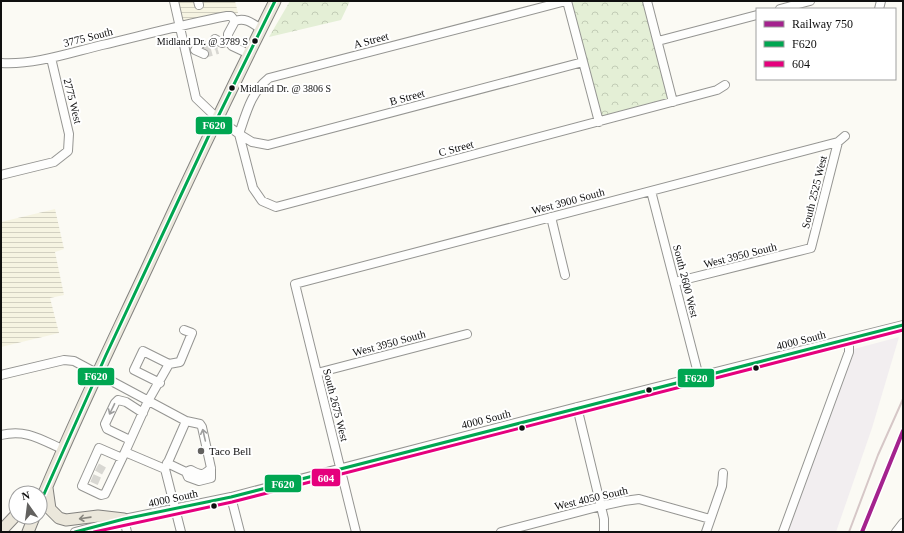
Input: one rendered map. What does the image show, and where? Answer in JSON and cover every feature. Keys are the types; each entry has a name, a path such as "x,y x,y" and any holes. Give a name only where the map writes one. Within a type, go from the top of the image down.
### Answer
{"main road":[{"path":"45,485 217,118 275,1"},
{"path":"48,504 50,509 59,518 66,520 98,516 124,519"},
{"path":"1,531 8,524"}],"street":[{"path":"174,1 196,98 217,118 239,134"},
{"path":"567,1 599,122"},
{"name":"A Street","path":"239,134 252,98 260,85 269,78 567,1"},
{"path":"647,1 673,102"},
{"path":"784,8 810,1"},
{"path":"658,41 756,15"},
{"name":"3775 South","path":"1,63 17,64 51,58 227,16 231,16 235,21 246,19 261,29"},
{"path":"235,21 228,34 220,44 232,46 249,54"},
{"path":"185,49 201,48"},
{"name":"2775 West","path":"1,175 54,162 68,150 69,134 51,58"},
{"name":"B Street","path":"239,134 252,142 268,145 583,62"},
{"name":"C Street","path":"239,134 253,188 262,201 276,207 673,102 717,90 725,85"},
{"name":"West 3900 South","path":"296,284 838,142 845,136"},
{"name":"South 2525 West","path":"810,248 838,142"},
{"name":"South 2600 West","path":"651,191 699,377"},
{"path":"551,217 565,274"},
{"name":"West 3950 South","path":"675,282 810,248"},
{"name":"South 2675 West","path":"296,284 356,532"},
{"name":"4000 South","path":"75,532 124,519 231,497 577,407 903,325"},
{"path":"160,384 134,370 143,351 169,364 180,362 192,333 184,330"},
{"name":"West 3950 South","path":"317,373 467,334"},
{"path":"783,532 849,352 849,339"},
{"path":"1,375 64,360 82,365 148,402 186,421 200,424 202,427 212,478 199,481 188,477 186,472 166,466 123,455 99,448 94,466 82,486 101,495 105,494 105,484 110,473 123,455 148,402 160,384 169,364"},
{"path":"130,440 106,429 105,424 115,402 118,400 126,402 143,413"},
{"path":"577,407 604,519 604,532"},
{"path":"181,532 166,466 186,421"},
{"path":"1,436 20,432 32,435 62,449"},
{"path":"706,532 722,486 723,473"},
{"path":"231,497 240,532"},
{"name":"West 4050 South","path":"501,532 624,500 639,500 710,520"},
{"path":"124,519 127,532"},
{"path":"896,532 903,523"}],"shaded area":[{"path":"178,1 235,1 238,13 184,27"},
{"path":"55,209 64,249 55,252 64,295 50,298 59,333 1,347 1,222"},
{"path":"899,337 872,428 836,532 788,532 854,349"}],"green space":[{"path":"290,1 350,1 341,20 269,37"},
{"path":"579,1 645,1 670,99 599,118 570,3"}],"tunnel":[{"path":"202,48 217,45"},
{"path":"204,54 218,50"},
{"path":"97,467 106,472"},
{"path":"92,478 101,482"}],"railway":[{"path":"849,532 878,455 903,399"}],"rail line":[{"name":"750","path":"862,532 903,431"}],"transit line":[{"name":"F620","path":"48,485 106,355 210,133 275,1"},
{"name":"F620","path":"75,532 124,519 231,497 903,325"},
{"name":"604","path":"94,532 232,502 903,330"}],"place":[{"name":"Midland Dr. @ 3789 S","path":"255,41"},
{"name":"Midland Dr. @ 3806 S","path":"232,88"},
{"name":"Taco Bell","path":"201,451"}]}
